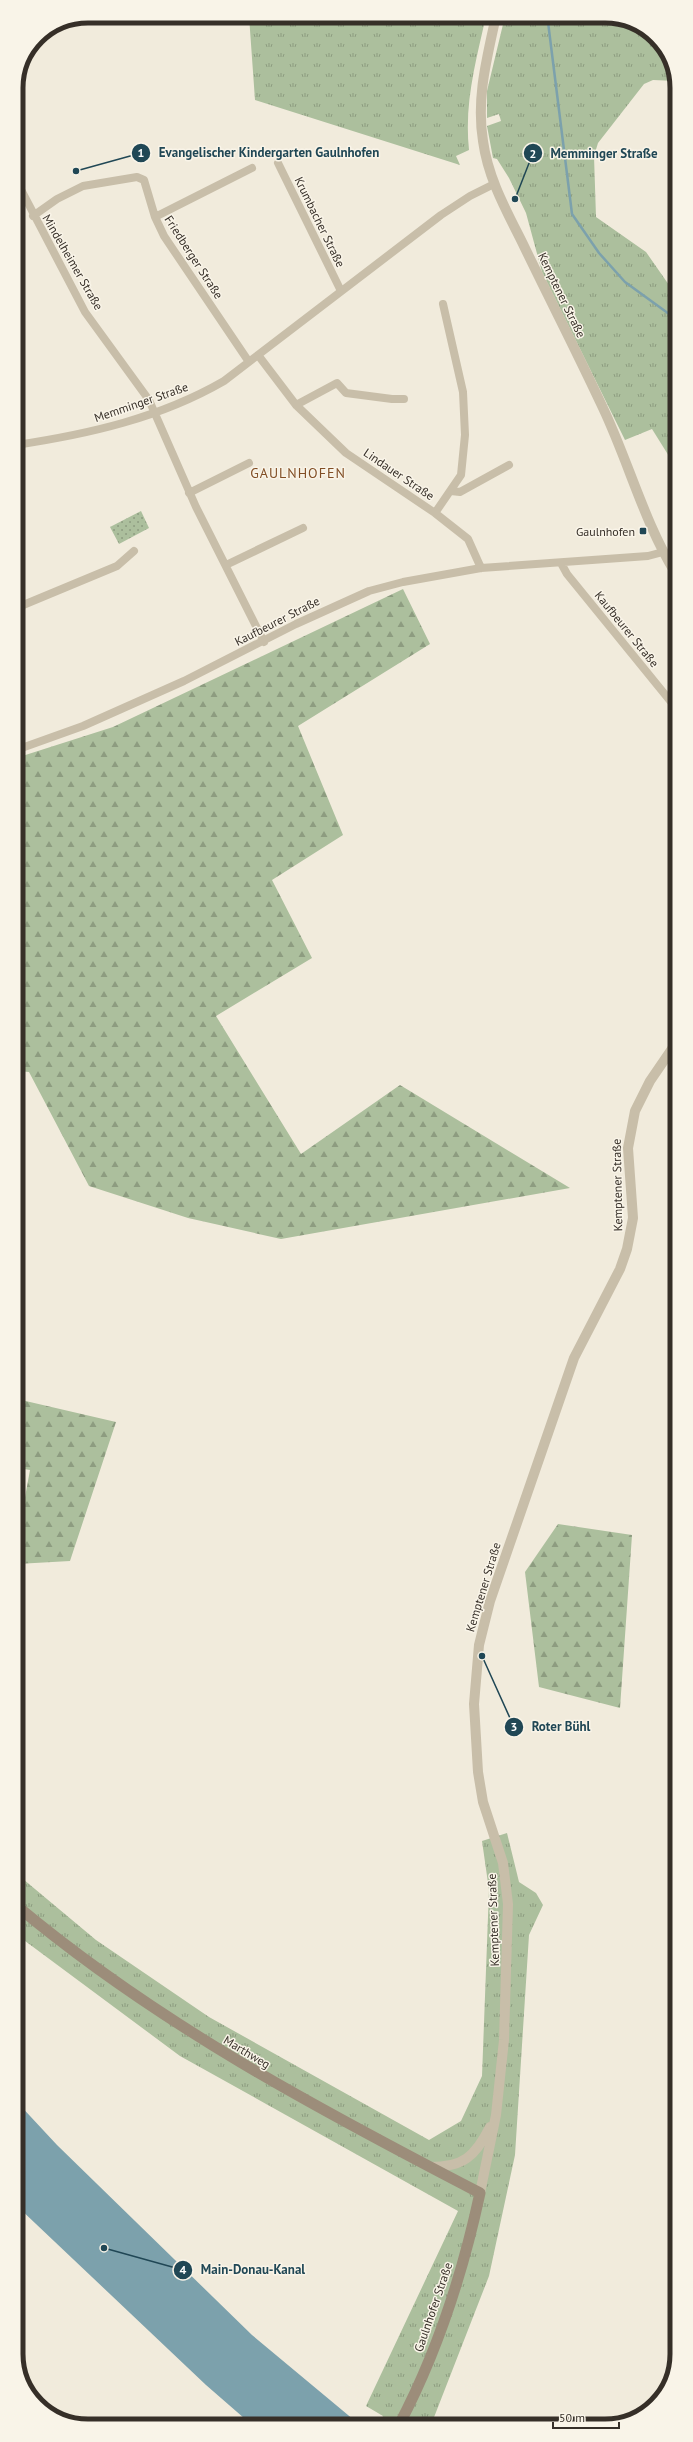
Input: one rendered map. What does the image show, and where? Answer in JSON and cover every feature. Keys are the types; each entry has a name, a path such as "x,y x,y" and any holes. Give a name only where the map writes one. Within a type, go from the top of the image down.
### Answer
{"main road":[{"name":"Marthweg","path":"23,1911 123,1986 216,2049 326,2113 480,2193"},
{"name":"Gaulnhofer Straße","path":"402,2419 426,2366 451,2295 480,2193"}],"street":[{"name":"Kemptener Straße","path":"495,23 484,74 480,111 483,142 494,184 610,424 646,519 670,564"},
{"name":"Krumbacher Straße","path":"278,163 341,291"},
{"path":"154,217 252,168"},
{"name":"Friedberger Straße","path":"33,216 57,199 83,186 137,177 144,180 154,217 164,236 249,362"},
{"name":"Memminger Straße","path":"23,444 70,437 155,412 193,399 224,381 441,215 470,196 494,184"},
{"name":"Mindelheimer Straße","path":"23,195 33,216 86,312 120,356 149,400 189,493 264,642"},
{"path":"435,513 461,475 465,415 463,392 443,304"},
{"name":"Lindauer Straße","path":"258,355 296,404 346,453 435,513 468,539 481,568"},
{"path":"296,404 338,382 346,393 392,399 404,399"},
{"path":"189,493 249,463"},
{"path":"451,491 460,492 509,465"},
{"path":"226,565 303,528"},
{"path":"23,605 117,566 134,551"},
{"name":"Kaufbeurer Straße","path":"23,747 83,726 198,674 264,642 296,624 369,591 403,582 481,568 648,556 663,552"},
{"name":"Kaufbeurer Straße","path":"561,563 567,574 620,637 670,700"},
{"name":"Kemptener Straße","path":"480,2193 496,2115 506,2016 508,1889 503,1863 483,1802 478,1772 474,1704 479,1645 490,1601 574,1358 620,1269 627,1249 632,1218 628,1148 635,1111 644,1091 670,1051"},
{"path":"430,2167 453,2165 468,2159 479,2146 496,2115"}],"green space":[{"path":"250,23 484,23 472,82 468,116 469,150 456,156 460,165 255,100"},
{"path":"503,23 618,24 630,28 648,39 657,48 665,63 669,81 653,80 644,84 598,143 594,156 596,217 646,252 670,286 670,458 652,429 625,440 542,272 526,213 509,178 497,159 493,158 487,126 501,121 499,114 487,118 487,91"},
{"path":"141,511 149,528 119,544 110,527"},
{"path":"403,589 430,644 298,726 343,835 272,880 312,958 216,1016 301,1154 400,1085 570,1188 281,1239 188,1218 89,1186 29,1072 23,1072 23,756 113,727"},
{"path":"23,1400 116,1422 70,1561 23,1564 23,1508 30,1470 23,1469"},
{"path":"558,1524 632,1535 620,1708 539,1687 525,1572"},
{"path":"507,1833 519,1882 536,1893 543,1905 529,1935 515,2155 489,2276 433,2419 381,2419 383,2416 366,2406 458,2211 180,2056 23,1939 23,1879 96,1940 209,2017 429,2140 461,2121 482,2076 489,1890 482,1841"}],"water":[{"path":"23,2108 57,2145 252,2335 353,2419 245,2419 206,2385 23,2212"}],"waterway":[{"path":"548,23 572,214 599,253 625,282 670,315"}],"place":[{"name":"Evangelischer Kindergarten Gaulnhofen","path":"76,171"},
{"name":"Memminger Straße","path":"515,199"},
{"name":"Gaulnhofen","path":"643,531"},
{"name":"Roter Bühl","path":"482,1656"},
{"name":"Main-Donau-Kanal","path":"104,2248"}],"district":[{"name":"GAULNHOFEN","path":"298,473"}]}
